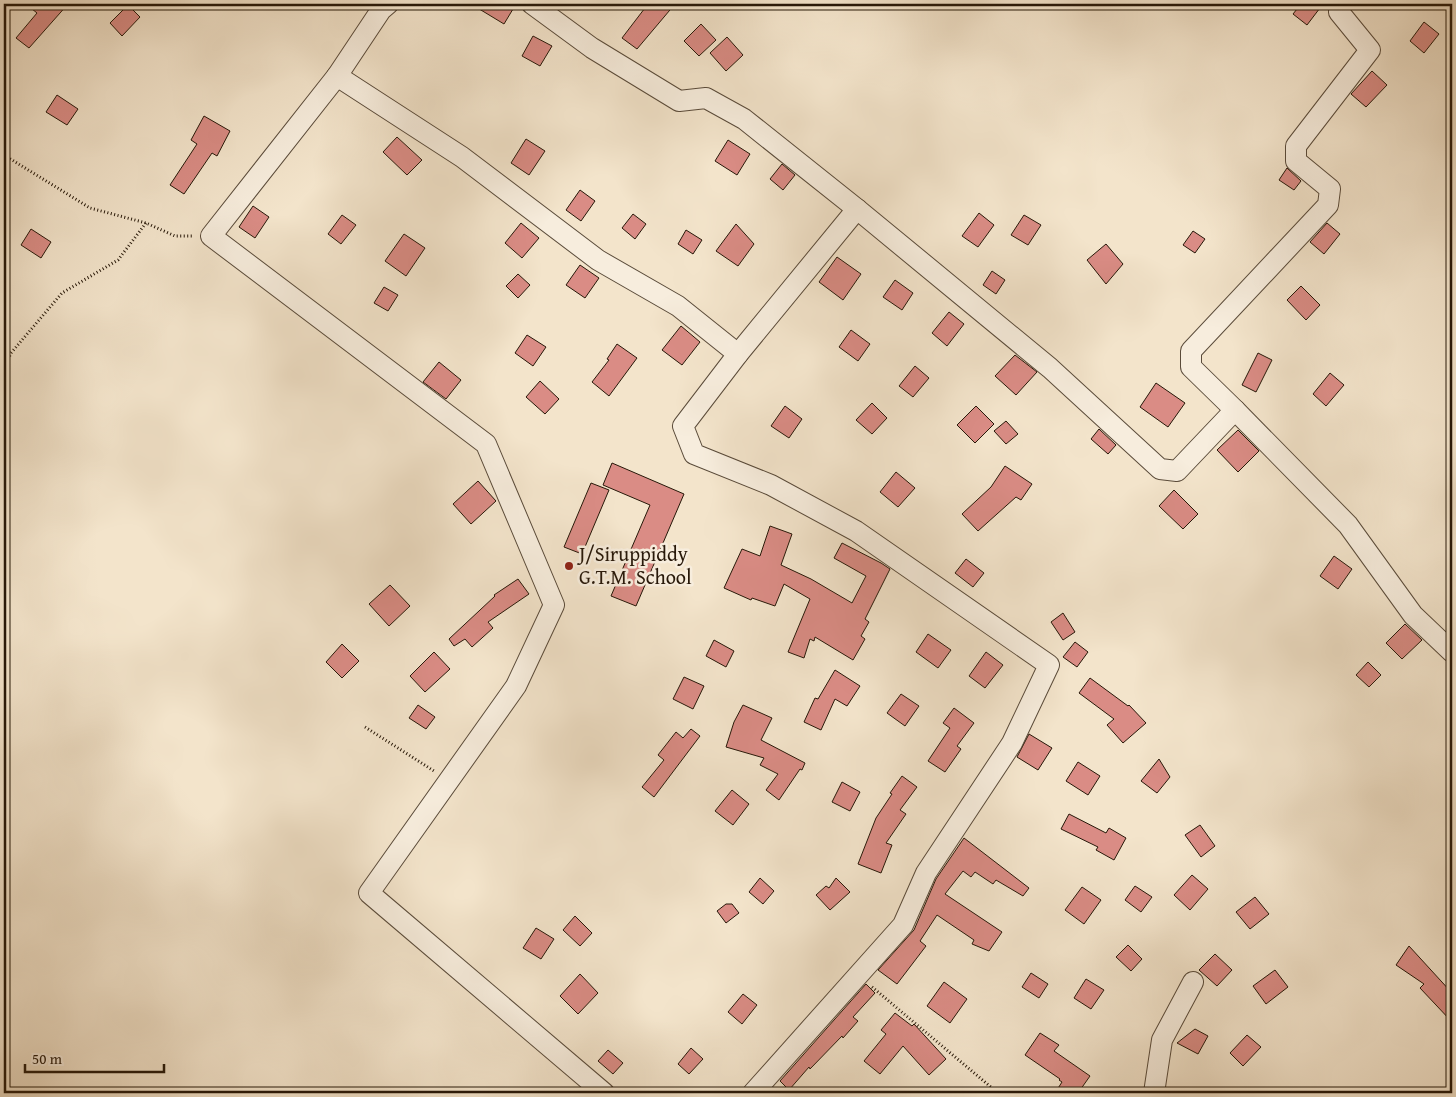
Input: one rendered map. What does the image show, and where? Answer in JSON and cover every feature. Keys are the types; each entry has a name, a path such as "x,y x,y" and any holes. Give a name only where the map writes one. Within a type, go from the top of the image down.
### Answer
{"street":[{"path":"388,4 381,10 337,76 211,236 486,444 554,605 516,686 369,893 604,1093"},
{"path":"532,4 592,48 679,101 706,98 744,119 857,209 1050,368 1160,468 1177,471 1235,410"},
{"path":"1342,4 1339,12 1370,50 1296,146 1296,161 1330,190 1328,205 1191,351 1191,367 1348,525 1413,615 1452,652"},
{"path":"337,76 462,158 598,260 678,306 738,354"},
{"path":"753,1093 903,925 926,872 1012,743 1049,665 856,531 771,485 694,454 683,426 738,354 857,209"},
{"path":"1154,1093 1162,1040 1193,982"}],"path":[{"path":"4,155 90,208 146,223 175,236 211,236"},
{"path":"4,369 12,353 62,293 118,260 146,223"},
{"path":"365,726 449,781"},
{"path":"859,975 998,1093"}],"building":[{"path":"26,4 68,4 29,48 16,38 37,13"},
{"path":"471,4 516,4 504,24"},
{"path":"648,4 675,4 637,49 622,38"},
{"path":"1301,4 1323,4 1307,25 1293,14"},
{"path":"128,5 140,17 122,36 110,23"},
{"path":"1424,22 1439,34 1424,53 1410,41"},
{"path":"701,24 716,40 699,56 684,41"},
{"path":"533,36 552,46 540,66 522,56"},
{"path":"727,37 743,55 726,71 710,53"},
{"path":"1372,71 1387,85 1366,107 1351,94"},
{"path":"57,95 78,109 67,125 46,112"},
{"path":"204,116 230,131 217,156 212,153 184,194 170,185 197,144 191,140"},
{"path":"397,137 422,160 407,175 383,152"},
{"path":"526,139 545,151 529,175 511,163"},
{"path":"728,140 750,154 737,175 715,161"},
{"path":"782,164 795,175 783,190 770,179"},
{"path":"1287,168 1301,181 1294,190 1279,180"},
{"path":"580,190 595,201 581,221 566,210"},
{"path":"253,206 269,217 255,238 239,227"},
{"path":"979,213 994,225 978,247 962,236"},
{"path":"633,214 646,224 635,239 622,228"},
{"path":"342,215 356,225 341,244 328,234"},
{"path":"1024,215 1041,225 1028,245 1011,235"},
{"path":"521,223 539,238 522,258 505,243"},
{"path":"1327,223 1340,234 1324,254 1310,242"},
{"path":"736,224 754,244 738,266 716,251"},
{"path":"31,229 51,242 41,258 21,245"},
{"path":"686,230 702,240 693,254 678,244"},
{"path":"1193,231 1205,239 1195,253 1183,245"},
{"path":"404,234 425,248 406,276 385,261"},
{"path":"1106,244 1123,264 1106,284 1087,260"},
{"path":"837,257 861,274 843,300 819,282"},
{"path":"580,265 599,278 585,298 566,285"},
{"path":"992,271 1005,280 996,294 983,285"},
{"path":"518,274 530,285 518,298 506,286"},
{"path":"895,280 913,293 902,310 883,297"},
{"path":"1301,286 1320,305 1306,320 1287,300"},
{"path":"384,287 398,295 388,311 374,303"},
{"path":"949,312 964,324 947,346 932,333"},
{"path":"681,326 700,342 682,365 662,350"},
{"path":"851,330 870,344 858,361 839,347"},
{"path":"527,335 546,347 533,366 515,353"},
{"path":"617,344 637,358 609,396 592,382 609,360 607,359"},
{"path":"1258,353 1272,360 1256,392 1242,385"},
{"path":"1015,355 1037,372 1016,395 995,376"},
{"path":"439,362 461,380 446,399 423,382"},
{"path":"915,366 929,378 913,397 899,386"},
{"path":"1330,373 1344,385 1326,406 1313,394"},
{"path":"540,381 559,399 545,414 526,397"},
{"path":"1156,383 1185,403 1168,427 1140,407"},
{"path":"872,403 887,418 872,434 856,420"},
{"path":"785,406 802,419 789,438 771,426"},
{"path":"976,406 994,424 975,443 957,425"},
{"path":"1006,421 1018,434 1006,444 994,431"},
{"path":"1099,429 1116,445 1108,454 1091,439"},
{"path":"1238,430 1259,451 1238,472 1217,450"},
{"path":"612,463 684,494 636,606 611,596 650,505 603,485"},
{"path":"1005,466 1032,484 1021,500 1016,497 978,531 962,514 991,487"},
{"path":"896,472 915,488 898,507 880,492"},
{"path":"478,481 496,501 471,524 453,504"},
{"path":"591,483 609,490 582,554 564,547"},
{"path":"1174,490 1198,514 1183,529 1159,506"},
{"path":"770,526 792,534 781,565 811,579 852,603 866,576 834,558 842,543 890,569 865,619 869,622 861,636 865,639 853,660 815,637 814,641 810,639 804,658 788,652 810,599 784,584 775,606 752,598 751,600 724,588 742,549 760,556"},
{"path":"1334,556 1352,569 1338,589 1320,576"},
{"path":"966,559 984,573 973,587 955,573"},
{"path":"518,579 529,594 488,622 493,628 472,647 465,639 454,646 449,639 494,595"},
{"path":"390,585 410,606 389,626 369,604"},
{"path":"1063,613 1075,632 1063,640 1051,622"},
{"path":"1405,624 1422,640 1402,659 1386,643"},
{"path":"928,634 951,650 938,668 916,652"},
{"path":"714,640 734,651 726,667 706,656"},
{"path":"1075,642 1088,652 1077,667 1063,657"},
{"path":"342,644 359,661 342,678 326,662"},
{"path":"434,652 450,669 425,692 410,676"},
{"path":"986,652 1003,665 985,688 969,676"},
{"path":"1368,662 1381,675 1369,687 1356,675"},
{"path":"835,670 860,686 847,706 835,699 821,730 804,722 815,698 818,699"},
{"path":"684,677 704,686 693,709 673,699"},
{"path":"1090,678 1129,705 1146,723 1123,743 1107,725 1114,719 1079,693"},
{"path":"901,694 919,706 905,726 887,713"},
{"path":"418,705 435,717 426,729 409,718"},
{"path":"743,705 772,718 761,740 805,763 802,770 800,769 779,800 766,790 778,774 760,765 764,758 726,747 734,722"},
{"path":"954,708 974,723 957,746 961,749 945,772 928,761 950,728 943,723"},
{"path":"691,729 700,736 654,797 642,787 664,760 658,755 676,732 683,738"},
{"path":"1029,734 1052,748 1038,770 1017,757"},
{"path":"1159,759 1170,777 1157,793 1141,781"},
{"path":"1078,762 1100,776 1088,795 1066,781"},
{"path":"902,776 917,787 900,810 906,814 886,843 892,845 881,873 858,864 876,818"},
{"path":"842,782 860,792 850,811 832,802"},
{"path":"732,790 749,804 733,825 715,811"},
{"path":"1069,814 1106,833 1109,828 1126,838 1114,860 1096,850 1098,847 1061,829"},
{"path":"1200,825 1215,846 1201,857 1185,835"},
{"path":"964,838 1029,888 1023,896 996,880 993,884 975,872 971,877 963,871 945,894 1002,932 989,951 972,944 974,940 937,915 920,941 926,946 897,984 878,970 914,930 936,879"},
{"path":"1192,875 1208,889 1190,910 1174,895"},
{"path":"760,878 774,891 763,904 749,892"},
{"path":"836,878 850,892 830,910 816,895 826,886 829,888"},
{"path":"1135,886 1152,897 1141,912 1125,900"},
{"path":"1082,887 1101,900 1084,924 1065,910"},
{"path":"1255,897 1269,914 1250,929 1236,912"},
{"path":"726,904 732,904 739,913 726,923 717,911"},
{"path":"575,916 592,933 580,946 563,930"},
{"path":"536,928 554,939 541,959 523,948"},
{"path":"1128,945 1142,959 1131,971 1116,957"},
{"path":"1409,946 1452,993 1452,1022 1420,988 1424,984 1396,965"},
{"path":"1215,954 1232,970 1217,986 1199,970"},
{"path":"1275,970 1288,987 1266,1004 1253,986"},
{"path":"1031,973 1048,984 1039,998 1022,987"},
{"path":"580,974 598,993 578,1014 560,996"},
{"path":"1086,979 1104,990 1091,1009 1074,998"},
{"path":"944,982 967,999 950,1023 927,1006"},
{"path":"866,984 875,993 853,1017 858,1021 810,1069 809,1067 789,1090 780,1081"},
{"path":"743,994 757,1005 742,1024 728,1012"},
{"path":"895,1013 912,1026 914,1024 946,1059 929,1075 903,1046 880,1074 864,1061 886,1034 881,1030"},
{"path":"1195,1029 1208,1036 1198,1054 1177,1043"},
{"path":"1040,1033 1059,1045 1054,1051 1090,1076 1078,1093 1055,1093 1062,1082 1060,1079 1025,1055"},
{"path":"1247,1035 1261,1047 1243,1066 1230,1053"},
{"path":"691,1048 703,1059 689,1074 678,1064"},
{"path":"608,1050 623,1063 613,1074 598,1061"}],"place":[{"name":"J/Siruppiddy G.T.M. School","path":"569,566"}]}
